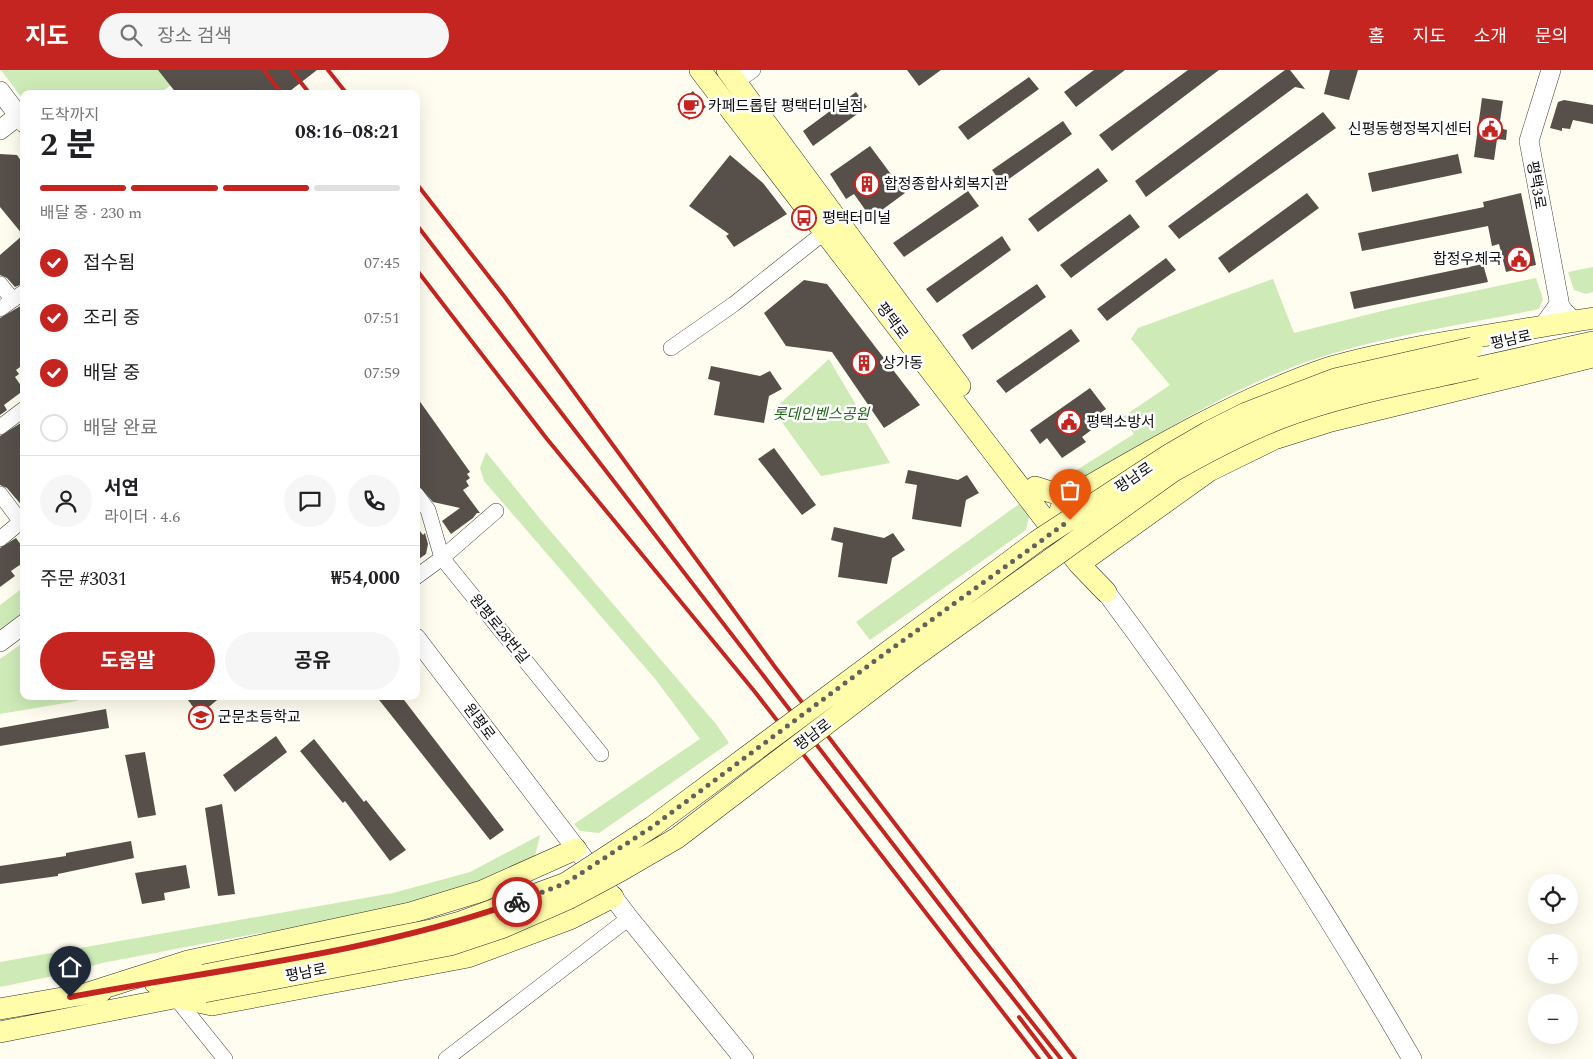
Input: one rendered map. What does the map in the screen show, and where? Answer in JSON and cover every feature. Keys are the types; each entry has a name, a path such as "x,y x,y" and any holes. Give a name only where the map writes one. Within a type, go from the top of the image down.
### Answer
{"main road":[{"name":"평택로","path":"700,70 791,190 831,227 1035,487 1056,525"},
{"name":"평택로","path":"739,74 809,178 831,227 1084,560 1106,592"},
{"path":"1056,525 1062,508 1074,495 1234,406 1329,368 1433,344 1542,326 1588,321"},
{"name":"평남로","path":"0,1010 88,993 204,983 450,945 504,927 568,899 677,838 914,657 1172,472 1214,447 1281,418 1588,321"},
{"name":"평남로","path":"1474,358 1593,342"},
{"path":"1084,560 1159,504 1209,471 1274,439 1332,421 1593,357"},
{"path":"1035,487 1057,494 1074,495"},
{"path":"88,993 188,961 410,913 482,891 576,849"},
{"path":"539,865 568,873 578,885 582,903 570,919"},
{"path":"175,997 212,1005 468,957 570,919 613,897"},
{"name":"평남로","path":"0,1032 175,997 204,983"}],"street":[{"name":"평택3로","path":"1551,70 1529,141 1559,301"},
{"path":"0,91 20,119"},
{"path":"0,130 20,120"},
{"path":"791,190 809,178"},
{"path":"671,348 734,304 831,227"},
{"path":"0,284 18,296 0,309"},
{"path":"1542,326 1559,301 1565,310 1588,321"},
{"path":"0,427 20,412"},
{"path":"0,494 20,518"},
{"name":"원평로28번길","path":"420,499 428,510 442,558 601,754"},
{"path":"420,574 442,558 496,511"},
{"path":"0,538 20,524"},
{"path":"1106,592 1198,720 1358,965 1412,1059"},
{"path":"0,642 20,627"},
{"name":"원평로","path":"420,643 576,849"},
{"path":"576,849 629,918 744,1059"},
{"path":"446,1059 629,918"},
{"path":"175,997 225,1059"}],"green space":[{"path":"1,70 158,70 171,85 164,90 20,90 20,96"},
{"path":"1593,267 1593,292 1586,294 1574,290 1568,272"},
{"path":"1536,278 1543,299 1539,309 1389,339 1303,363 1272,375 1211,404 1067,491 1053,485 1134,434 1121,418 1170,385 1131,339 1138,328 1273,279 1294,333 1394,308"},
{"name":"롯데인벤스공원","path":"829,359 890,463 821,476 773,410"},
{"path":"486,452 541,520 716,724 729,743 599,833 580,831 574,824 700,739 656,680 484,481 480,468"},
{"path":"1019,504 1029,517 1026,530 870,640 856,622"},
{"path":"20,590 20,616 0,631 0,605"},
{"path":"20,645 20,700 79,700 0,714 0,659"},
{"path":"540,835 535,856 463,891 287,934 260,933 102,963 73,972 0,987 0,962 393,893 470,872"}],"building":[{"path":"158,70 317,70 291,90 174,90"},
{"path":"907,70 941,70 919,86"},
{"path":"1094,70 1125,70 1076,107 1064,92"},
{"path":"1188,70 1219,70 1112,151 1099,135"},
{"path":"1285,70 1290,70 1305,89 1295,87 1146,197 1135,181"},
{"path":"1330,70 1358,70 1349,100 1324,94"},
{"path":"1029,77 1039,89 968,140 958,127"},
{"name":"카페드롭탑 평택터미널점","path":"693,91 706,107 689,120 677,104"},
{"path":"856,92 867,107 813,146 803,131"},
{"name":"신평동행정복지센터","path":"1482,98 1503,101 1499,128 1507,130 1506,140 1497,139 1494,160 1474,157"},
{"path":"1564,100 1593,105 1593,124 1573,120 1570,129 1562,128 1562,131 1550,128 1558,102"},
{"path":"1323,112 1336,128 1179,239 1168,226"},
{"path":"1063,121 1072,134 1002,184 992,170"},
{"name":"합정종합사회복지관","path":"870,146 905,193 871,218 854,194 846,199 830,174"},
{"path":"0,154 17,155 20,159 20,231 0,207"},
{"path":"1458,154 1462,173 1372,192 1368,173"},
{"path":"730,155 763,183 787,214 734,247 726,236 729,234 689,206"},
{"path":"1098,168 1108,181 1038,232 1028,219"},
{"path":"968,191 979,206 904,257 893,243"},
{"path":"1307,193 1319,208 1229,273 1218,258"},
{"path":"1521,193 1536,265 1506,272 1499,244 1492,246 1488,226 1362,251 1358,233 1484,207 1483,202"},
{"path":"1130,214 1140,227 1071,278 1060,265"},
{"path":"1002,236 1011,250 937,303 926,289"},
{"path":"20,238 20,285 15,287 7,278 0,275 0,255"},
{"path":"1166,258 1176,270 1107,321 1097,309"},
{"path":"1483,264 1488,282 1354,309 1350,292"},
{"name":"상가동","path":"804,280 827,284 920,405 884,428 832,352 786,346 764,313"},
{"path":"1037,284 1046,297 972,350 962,335"},
{"path":"20,306 20,367 16,370 19,374 15,377 20,384 20,393 4,405 7,410 0,415 0,318"},
{"path":"1071,329 1080,341 1006,393 996,381"},
{"path":"711,366 760,376 770,371 782,389 769,396 764,423 714,415 720,382 708,379"},
{"name":"평택소방서","path":"1090,388 1106,409 1093,418 1098,425 1082,437 1086,442 1062,458 1047,438 1040,444 1030,430"},
{"path":"420,402 470,472 467,474 470,478 466,481 469,486 463,490 480,513 477,513 451,534 442,521 460,508 433,502 420,487"},
{"path":"20,424 20,503 7,488 0,485 0,436"},
{"path":"774,448 816,505 802,515 758,459"},
{"path":"908,470 958,480 967,475 979,493 966,500 961,527 912,519 917,485 905,483"},
{"path":"834,527 884,538 893,533 905,550 892,558 887,584 838,577 843,543 831,540"},
{"path":"420,531 423,535 425,533 428,544 426,554 420,558"},
{"path":"16,538 20,544 20,565 11,571 15,576 0,587 0,548"},
{"path":"188,700 217,700 199,715"},
{"path":"379,700 404,700 504,830 490,840"},
{"path":"106,709 109,728 0,746 0,728"},
{"path":"276,736 287,752 235,792 223,775"},
{"path":"314,739 364,802 366,800 406,850 390,861 345,801 343,803 300,751"},
{"path":"145,752 156,815 138,818 125,755"},
{"path":"222,804 235,894 218,896 205,808"},
{"path":"131,841 134,858 58,874 58,876 0,884 0,866 66,856 66,853"},
{"path":"186,865 190,888 164,893 165,900 142,904 135,873"}],"railway":[{"path":"264,70 279,90"},
{"path":"291,70 307,90"},
{"path":"328,70 344,90"},
{"path":"420,188 504,296 775,667 1075,1059"},
{"path":"420,229 969,943 1061,1059"},
{"path":"420,274 547,439 755,692 1039,1059"},
{"path":"1019,1017 1051,1059"}],"way so far":[{"path":"517,902 566,883 652,827 683,802 876,660 1070,520"}],"place":[{"name":"카페드롭탑 평택터미널점","path":"691,106"},
{"name":"신평동행정복지센터","path":"1490,129"},
{"name":"합정종합사회복지관","path":"867,184"},
{"name":"평택터미널","path":"804,218"},
{"name":"합정우체국","path":"1519,259"},
{"name":"상가동","path":"864,363"},
{"name":"평택소방서","path":"1069,422"},
{"name":"군문초등학교","path":"201,717"}],"route":[{"path":"70,997 392,939 460,922 517,902"}]}
